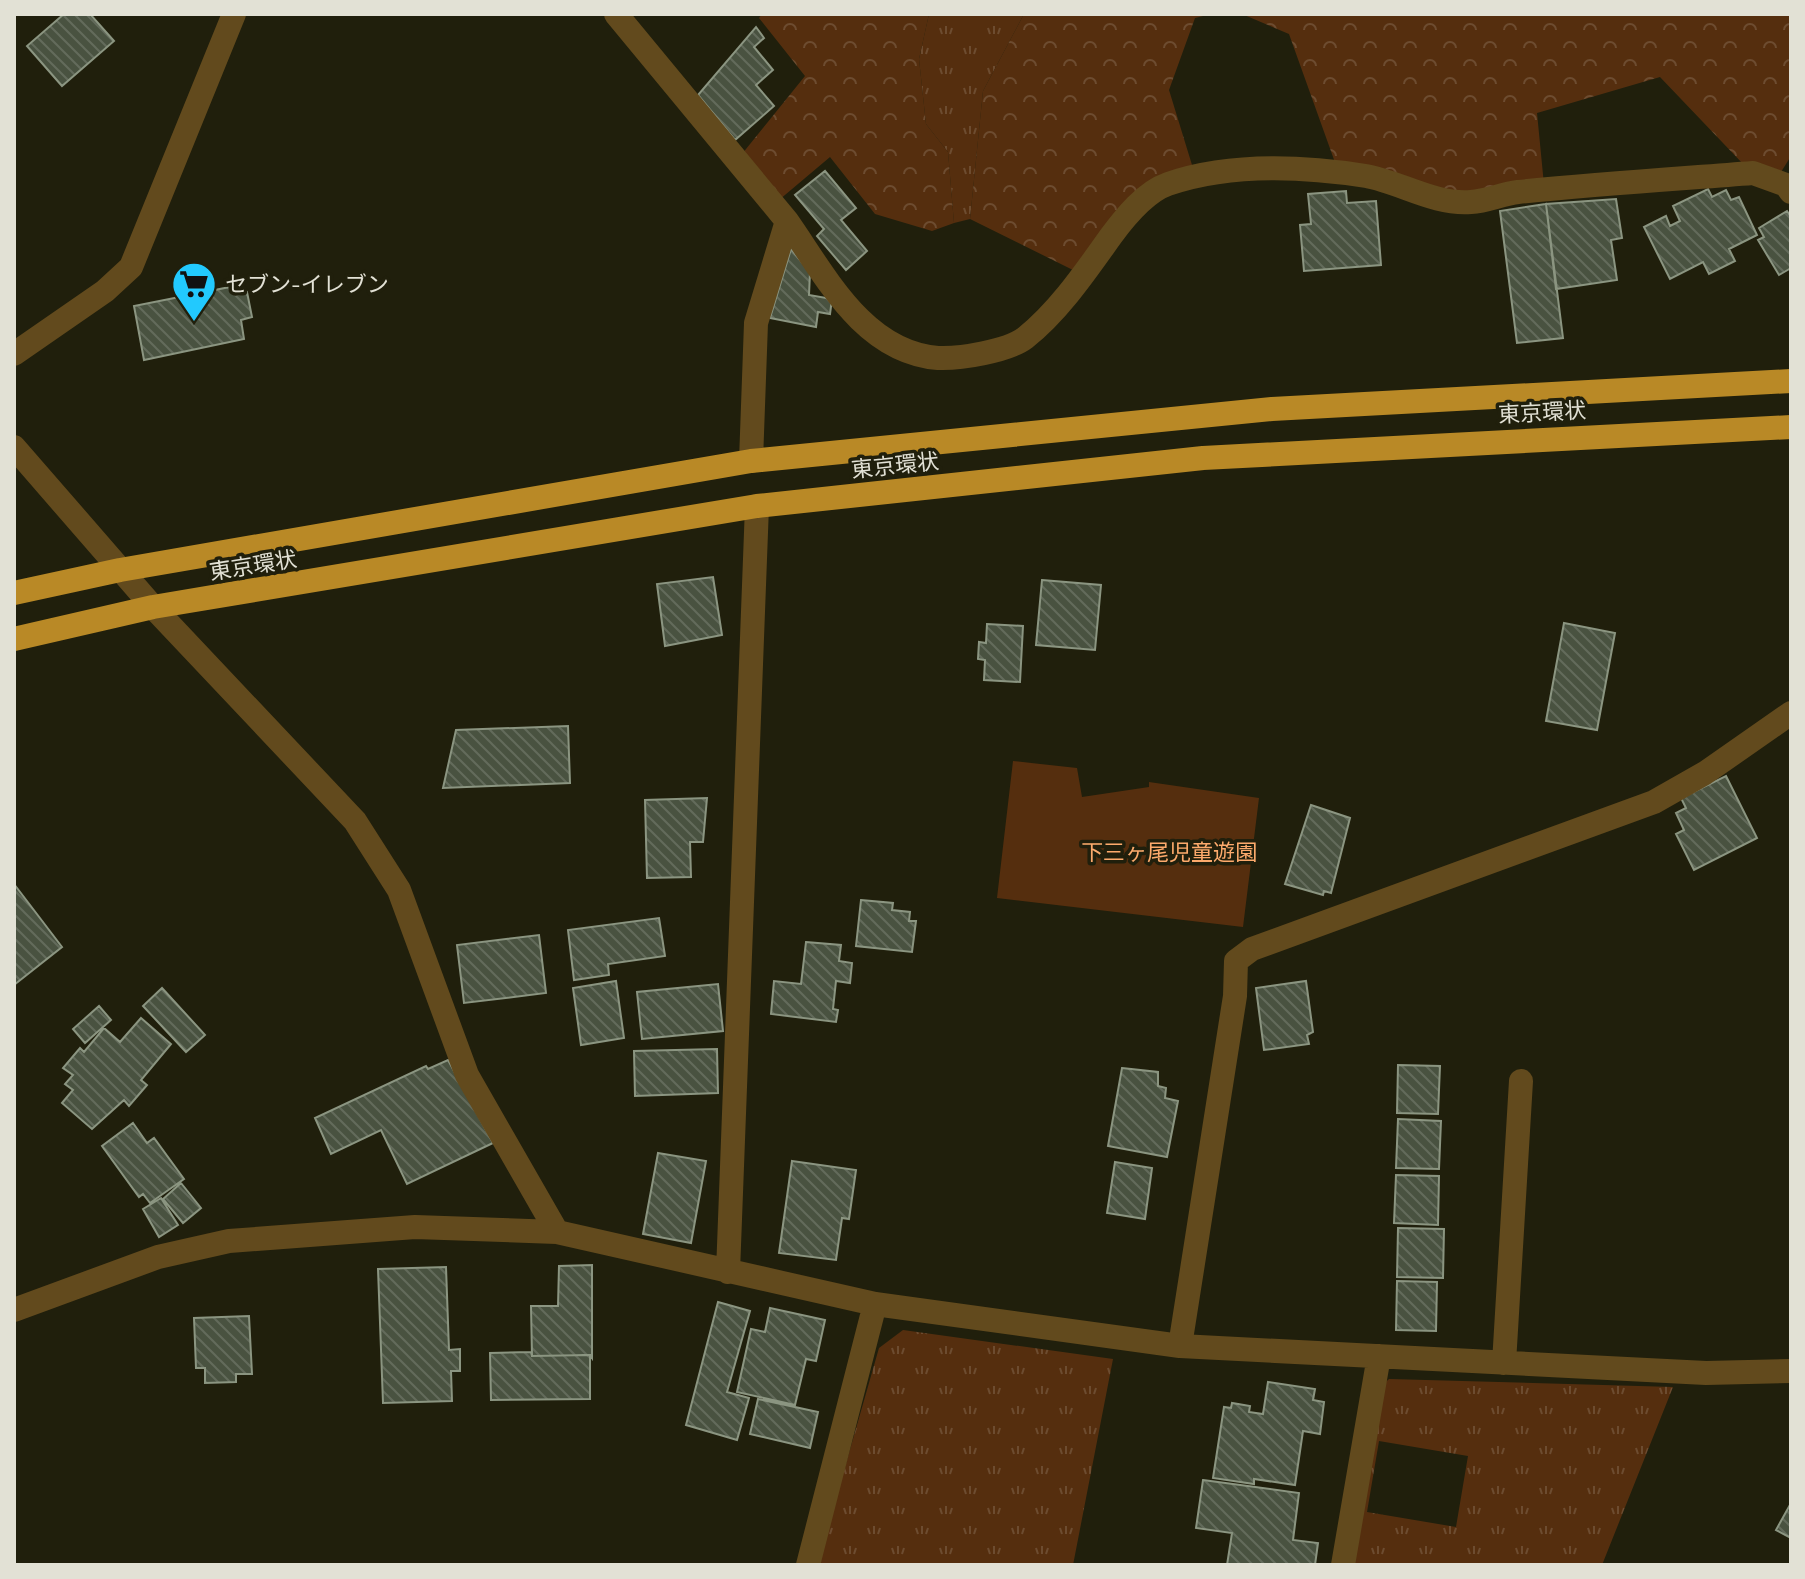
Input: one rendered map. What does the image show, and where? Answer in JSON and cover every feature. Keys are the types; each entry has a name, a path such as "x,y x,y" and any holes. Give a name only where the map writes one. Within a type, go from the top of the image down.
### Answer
{"highway":[{"name":"東京環状","path":"14,593 120,570 751,461 1272,409 1791,381"},
{"name":"東京環状","path":"14,639 153,607 757,506 1203,458 1791,427"}],"street":[{"path":"14,354 105,291 131,267 234,14"},
{"path":"616,14 787,221 848,309 867,327 898,346 937,358 973,356 1024,340 1061,302 1129,212 1164,185 1209,174 1259,168 1367,176 1424,195 1469,202 1514,192 1753,173 1786,185 1791,192"},
{"path":"751,461 756,323 787,221"},
{"path":"14,447 153,607 362,832 399,890 467,1075 557,1232"},
{"path":"728,1272 757,506"},
{"path":"1180,1346 1235,996 1236,961 1252,949 1654,802 1705,773 1791,713"},
{"path":"1504,1363 1521,1081"},
{"path":"14,1310 158,1257 229,1241 415,1227 557,1232 875,1304 1180,1346 1706,1373 1791,1371"},
{"path":"808,1565 875,1304"},
{"path":"1343,1565 1379,1356"}],"green space":[{"path":"762,14 929,14 919,59 926,124 948,152 954,223 932,231 875,214 830,157 779,200 742,154 805,76 759,18"},
{"path":"929,14 1024,14 983,91 970,219 954,223 948,152 926,124 919,59"},
{"path":"1024,14 1211,14 1195,18 1169,90 1192,165 1075,271 970,219 983,91"},
{"path":"1242,14 1791,14 1791,156 1781,172 1744,165 1660,77 1537,113 1544,185 1483,192 1451,191 1337,168 1289,34"},
{"name":"下三ヶ尾児童遊園","path":"1013,761 1077,768 1082,797 1149,787 1149,782 1259,798 1243,927 997,898"},
{"path":"903,1330 1113,1359 1073,1565 817,1565 879,1348"},
{"path":"1389,1379 1673,1387 1602,1565 1348,1565 1377,1390","holes":["1379,1441 1468,1456 1456,1527 1367,1512"]}],"building":[{"path":"64,14 90,14 114,41 62,86 27,46"},
{"path":"756,27 764,38 754,47 773,70 756,85 774,106 735,140 698,95"},
{"path":"825,171 856,208 841,220 867,251 846,270 817,236 824,229 795,195"},
{"path":"1708,189 1712,197 1726,190 1731,200 1739,197 1757,235 1729,249 1735,261 1709,274 1703,262 1670,279 1644,227 1666,216 1670,226 1680,221 1673,206"},
{"path":"1346,191 1347,203 1376,201 1381,265 1304,271 1300,225 1311,224 1308,194"},
{"path":"1616,199 1622,238 1611,240 1617,280 1556,289 1546,204"},
{"path":"1546,204 1563,338 1517,343 1500,211"},
{"path":"1787,211 1791,217 1791,268 1779,275 1758,240 1764,237 1759,228"},
{"path":"791,249 810,272 809,295 832,299 830,314 818,312 816,327 770,318"},
{"path":"235,286 237,295 247,292 252,317 241,320 244,339 144,360 134,306"},
{"path":"713,577 722,635 665,646 657,584"},
{"path":"1042,580 1101,585 1095,650 1036,645"},
{"path":"1564,623 1615,633 1597,730 1546,721"},
{"path":"987,624 1023,626 1020,682 984,680 985,660 978,659 979,642 986,643"},
{"path":"568,726 570,783 443,788 456,730"},
{"path":"1726,776 1757,838 1694,870 1676,834 1684,830 1676,813 1686,808 1681,798"},
{"path":"707,798 703,842 690,842 691,877 647,878 645,800"},
{"path":"1311,805 1350,818 1331,893 1324,891 1323,895 1285,884"},
{"path":"14,884 62,947 14,985"},
{"path":"861,900 893,903 892,910 910,912 909,921 916,921 912,952 856,946"},
{"path":"659,918 665,956 608,964 609,975 574,980 568,930"},
{"path":"539,935 546,993 464,1003 457,945"},
{"path":"806,942 841,945 839,961 852,963 850,983 836,981 833,1009 838,1010 836,1022 771,1014 774,981 801,984"},
{"path":"616,981 624,1038 581,1045 573,988"},
{"path":"1306,981 1313,1032 1307,1035 1309,1044 1264,1050 1256,988"},
{"path":"718,984 723,1031 642,1039 637,992"},
{"path":"162,988 205,1035 186,1052 143,1006"},
{"path":"99,1006 111,1020 85,1043 73,1029"},
{"path":"141,1018 171,1044 141,1080 147,1085 129,1106 124,1100 92,1129 62,1103 73,1090 65,1084 73,1075 63,1068 80,1048 84,1052 104,1028 120,1042"},
{"path":"717,1049 718,1093 635,1096 634,1051"},
{"path":"448,1060 493,1143 407,1184 381,1130 331,1154 315,1118 426,1066 428,1069"},
{"path":"1398,1065 1440,1066 1438,1114 1397,1113"},
{"path":"1122,1068 1158,1072 1158,1086 1166,1088 1165,1098 1178,1101 1167,1157 1108,1146"},
{"path":"1398,1119 1441,1121 1439,1169 1396,1168"},
{"path":"133,1123 147,1143 154,1138 184,1179 150,1203 143,1194 139,1197 102,1146"},
{"path":"658,1153 706,1161 691,1243 643,1234"},
{"path":"792,1161 856,1170 849,1219 842,1218 836,1260 779,1253"},
{"path":"1115,1162 1152,1168 1145,1219 1107,1213"},
{"path":"1396,1175 1439,1176 1438,1225 1394,1223"},
{"path":"181,1183 201,1208 183,1223 163,1199"},
{"path":"161,1198 178,1225 159,1237 143,1209"},
{"path":"1398,1228 1444,1229 1443,1278 1397,1277"},
{"path":"592,1265 592,1358 590,1355 532,1356 531,1306 558,1306 559,1266"},
{"path":"446,1267 449,1350 460,1349 460,1371 451,1371 452,1401 383,1403 378,1269"},
{"path":"1397,1281 1437,1282 1436,1331 1396,1330"},
{"path":"718,1302 750,1311 727,1392 749,1398 737,1440 686,1425"},
{"path":"770,1308 825,1320 816,1361 806,1359 795,1405 737,1392 751,1329 765,1332"},
{"path":"249,1316 252,1374 236,1374 236,1382 205,1383 205,1368 196,1368 194,1318"},
{"path":"531,1352 532,1356 590,1355 590,1399 491,1400 490,1353"},
{"path":"1268,1382 1315,1389 1313,1400 1324,1402 1320,1434 1303,1431 1295,1485 1254,1479 1254,1484 1213,1478 1224,1407 1231,1408 1232,1403 1250,1406 1249,1412 1263,1414"},
{"path":"758,1399 818,1412 810,1448 750,1434"},
{"path":"1203,1480 1299,1493 1293,1540 1318,1543 1315,1565 1227,1565 1232,1533 1196,1528"},
{"path":"1791,1503 1791,1538 1776,1530"}],"place":[{"name":"セブン-イレブン","path":"194,323"}]}
